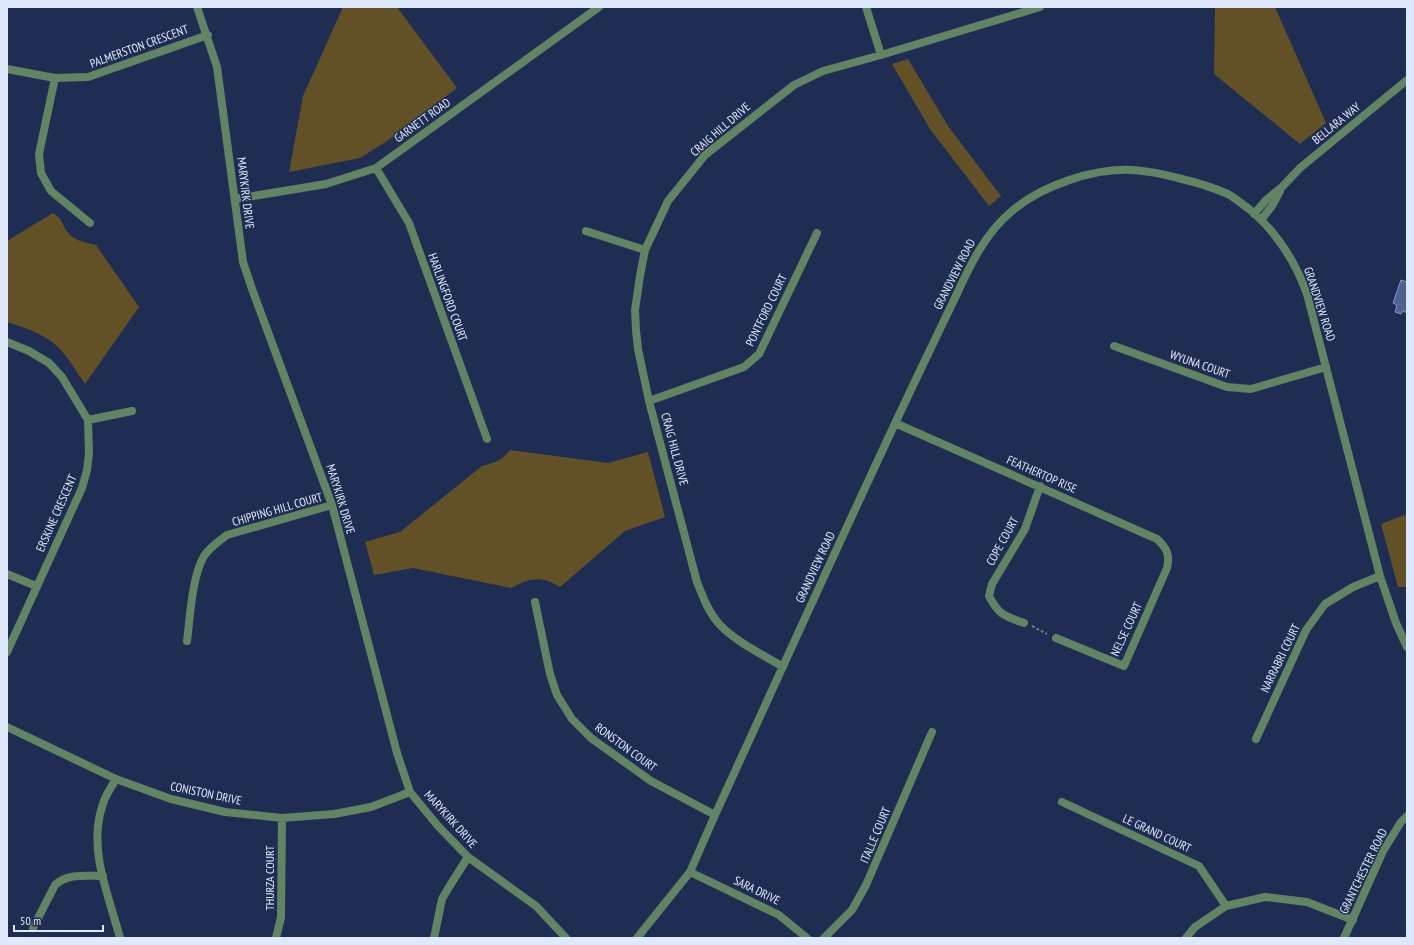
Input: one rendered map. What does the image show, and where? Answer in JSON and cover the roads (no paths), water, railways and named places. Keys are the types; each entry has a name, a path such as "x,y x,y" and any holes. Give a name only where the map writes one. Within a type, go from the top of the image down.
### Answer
{"street":[{"name":"MARYKIRK DRIVE","path":"197,7 218,67 243,262 332,505 397,753 410,792 438,826 468,857 536,906 566,938"},
{"name":"GARNETT ROAD","path":"235,199 326,184 376,168 599,7"},
{"path":"866,7 881,55"},
{"name":"CRAIG HILL DRIVE","path":"783,667 737,639 720,625 706,605 697,582 638,349 635,310 645,250 668,201 705,155 794,85 823,71 1040,7"},
{"name":"PALMERSTON CRESCENT","path":"7,68 55,78 88,77 208,35"},
{"path":"55,78 39,154 40,173 51,191 90,223"},
{"name":"BELLARA WAY","path":"1254,214 1267,199 1282,187 1300,168 1407,80"},
{"name":"HARLINGFORD COURT","path":"376,168 409,223 487,439"},
{"name":"GRANDVIEW ROAD","path":"637,938 690,872 895,423 973,259 990,232 1012,210 1036,194 1060,184 1082,177 1106,172 1130,170 1158,173 1206,186 1229,195 1261,220 1280,241 1301,277 1380,576 1396,623 1407,647"},
{"name":"BELLARA WAY","path":"1261,220 1272,206 1282,187"},
{"path":"586,230 645,250"},
{"name":"PONTFORD COURT","path":"650,401 744,367 759,354 817,233"},
{"name":"ERSKINE CRESCENT","path":"7,342 30,352 49,363 62,377 88,420 89,453 87,470 82,488 7,652"},
{"name":"WYUNA COURT","path":"1114,346 1227,387 1251,390 1326,367"},
{"path":"88,420 132,411"},
{"name":"FEATHERTOP RISE","path":"895,423 1157,539 1168,551 1169,559"},
{"name":"COPE COURT","path":"1024,623 1003,616 994,606 989,596 992,584 1025,528 1040,486"},
{"name":"CHIPPING HILL COURT","path":"187,642 196,574 204,556 214,545 227,535 332,505"},
{"name":"NELSE COURT","path":"1056,638 1124,666 1168,568 1169,559"},
{"path":"7,574 36,586"},
{"name":"NARRABRI COURT","path":"1256,738 1306,630 1325,604 1353,587 1380,576"},
{"name":"RONSTON COURT","path":"535,602 550,674 557,695 572,719 591,738 651,781 715,815"},
{"name":"CONISTON DRIVE","path":"7,728 116,780 171,799 225,812 282,818 334,814 371,807 410,792"},
{"name":"ITALLE COURT","path":"824,938 852,910 866,885 932,732"},
{"path":"116,780 102,805 97,831 100,867 120,938"},
{"name":"LE GRAND COURT","path":"1062,802 1199,866 1226,906"},
{"name":"GRANTCHESTER ROAD","path":"1344,938 1384,851 1401,822 1407,816"},
{"name":"THURZA COURT","path":"276,938 281,918 282,818"},
{"path":"434,938 442,899 468,857"},
{"name":"SARA DRIVE","path":"690,872 780,915 807,938"},
{"path":"33,928 55,885 61,880 68,876 103,876"},
{"path":"1186,938 1195,927 1226,906 1265,897 1307,902 1353,920"}]}
